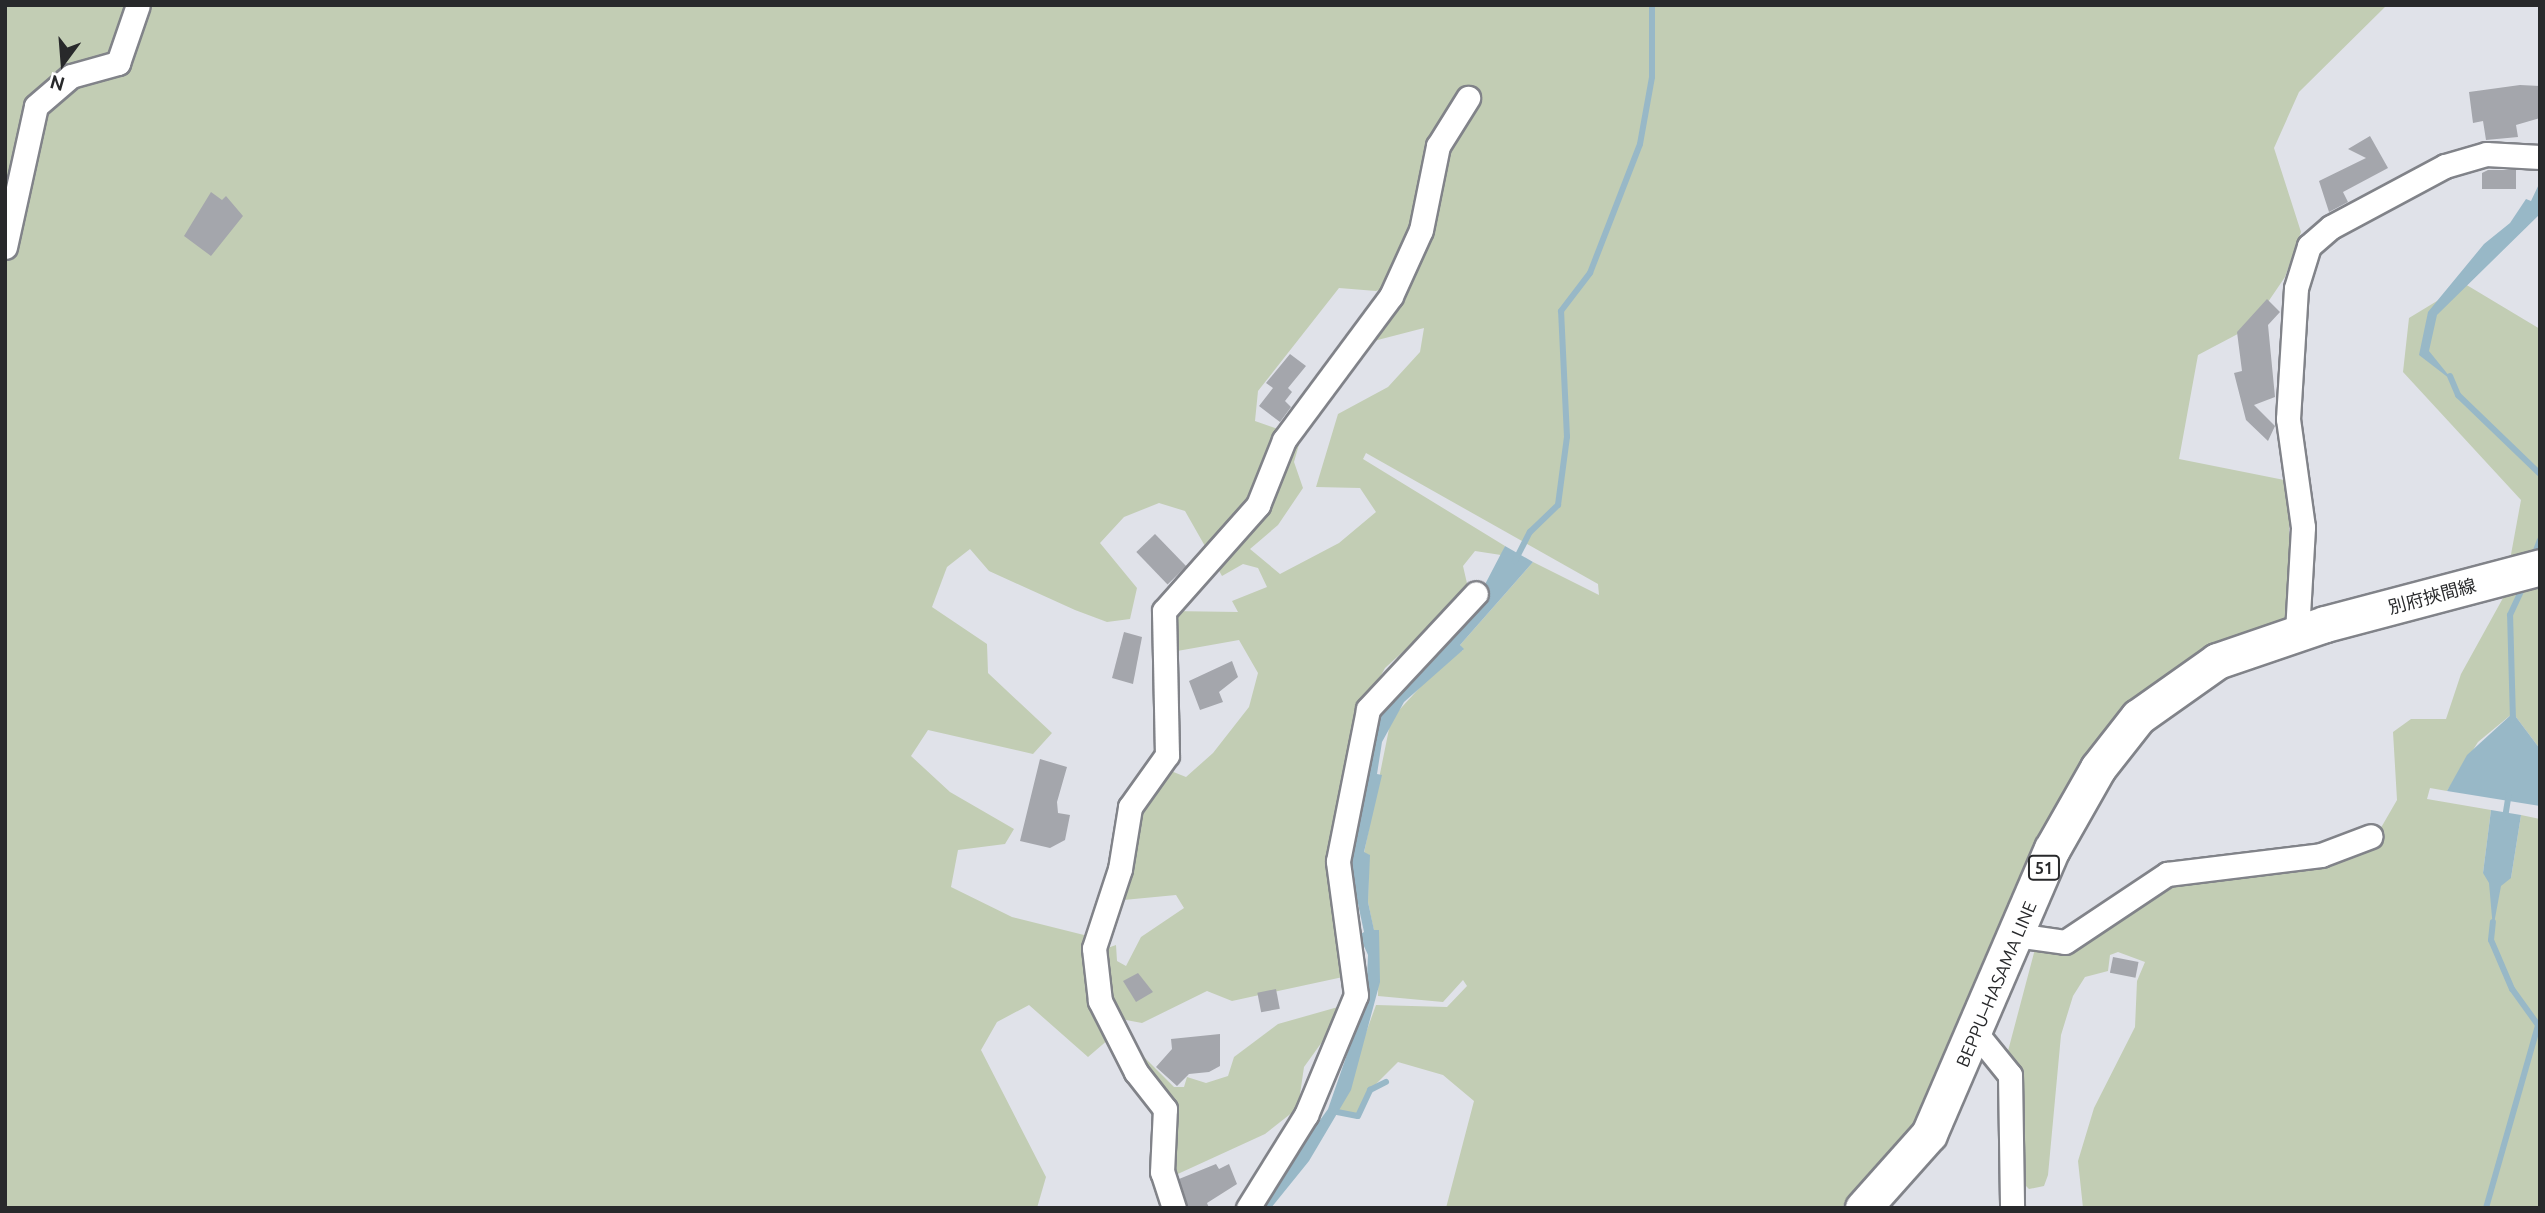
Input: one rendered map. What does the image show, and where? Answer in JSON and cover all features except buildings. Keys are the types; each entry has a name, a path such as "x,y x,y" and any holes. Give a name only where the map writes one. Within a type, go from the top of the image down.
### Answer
{"main road":[{"name":"別府挾間線","path":"2311,628 2540,568"},
{"name":"BEPPU–HASAMA LINE","path":"1863,1208 1929,1134 1976,1033 2073,808 2138,717 2217,661 2311,628"}],"street":[{"path":"5,247 36,106 71,76 118,63 138,5"},
{"path":"1174,1208 1162,1172 1165,1109 1130,1062 1100,1001 1094,948 1120,869 1130,807 1158,776 1167,755 1171,708 1161,644 1164,611 1258,505 1284,440 1391,296 1424,220 1438,146 1468,98"},
{"path":"2311,628 2302,527 2288,419 2296,288 2309,246 2331,227 2445,166 2486,155 2540,157"},
{"path":"1248,1208 1306,1115 1356,995 1338,861 1368,709 1476,593"},
{"path":"2017,935 2065,942 2167,874 2321,855 2371,836"},
{"path":"1976,1033 2010,1075 2012,1208"}],"green space":[{"path":"5,5 2387,5 2299,92 2274,148 2301,232 2285,277 2251,327 2198,355 2179,459 2289,481 2289,620 2211,647 2153,686 1904,1145 1841,1208 1446,1208 1474,1101 1443,1075 1398,1062 1370,1090 1358,1114 1338,1110 1376,1005 1447,1007 1467,986 1463,980 1443,1002 1378,996 1379,930 1374,931 1368,902 1369,855 1364,853 1391,719 1445,660 1463,650 1460,645 1533,562 1599,595 1598,584 1366,453 1363,459 1505,546 1501,555 1475,551 1463,566 1469,592 1385,668 1364,707 1332,858 1343,977 1232,1001 1207,991 1142,1023 1126,1020 1111,1008 1099,951 1116,945 1117,961 1126,966 1141,937 1184,908 1176,895 1113,901 1132,821 1166,769 1186,777 1213,753 1249,707 1258,673 1239,640 1166,653 1170,611 1238,612 1232,601 1267,587 1258,568 1243,564 1222,576 1185,511 1159,503 1124,517 1100,543 1137,588 1130,619 1107,622 1075,610 989,571 970,549 947,567 932,607 987,644 988,673 1052,733 1033,754 928,730 911,756 950,792 1014,829 1005,844 958,850 951,887 1012,917 1088,936 1109,1039 1088,1057 1029,1005 997,1022 981,1050 1046,1177 1037,1208 5,1208","holes":["1403,282 1366,343 1424,328 1420,352 1388,387 1338,414 1316,487 1360,488 1376,512 1339,543 1280,574 1250,549 1278,525 1303,488 1294,462 1301,437 1255,421 1258,391 1339,288 1376,291"]},
{"path":"2465,284 2540,329 2540,749 2513,713 2478,742 2447,791 2430,788 2427,799 2491,810 2483,873 2511,878 2521,815 2540,819 2540,1208 2083,1208 2078,1161 2094,1108 2135,1027 2137,981 2145,962 2118,952 2110,955 2108,971 2085,977 2073,996 2061,1035 2048,1175 2044,1186 2029,1189 2024,1184 2022,1090 2008,1051 2035,949 2067,947 2144,896 2202,878 2275,875 2371,845 2397,800 2393,732 2411,719 2446,719 2461,674 2503,598 2521,500 2403,372 2409,318"},
{"path":"1338,1007 1340,1017 1304,1067 1298,1108 1265,1134 1169,1178 1138,1051 1174,1087 1184,1087 1187,1077 1206,1083 1228,1076 1234,1057 1278,1024"}],"water":[{"path":"2540,182 2540,214 2437,315 2429,351 2454,382 2419,355 2428,312 2484,244 2510,223 2526,199 2531,201"},
{"path":"1505,546 1533,562 1460,645 1464,649 1404,702 1382,742 1377,774 1382,775 1364,852 1370,855 1368,902 1374,930 1379,930 1380,982 1351,1090 1309,1161 1271,1208 1257,1208 1328,1109 1366,1000 1368,955 1359,935 1364,932 1347,852 1353,852 1364,792 1359,773 1390,693 1395,695 1445,633 1451,638 1468,617"},
{"path":"2513,713 2540,749 2540,806 2447,791 2467,755"},
{"path":"2491,810 2521,815 2511,878 2501,886 2493,929 2489,883 2483,873"}],"waterway":[{"path":"1515,561 1530,532 1558,505 1567,437 1561,311 1590,273 1640,144 1652,77 1652,5"},
{"path":"2450,376 2458,395 2540,474"},
{"path":"2533,558 2540,540"},
{"path":"2513,720 2510,615 2524,585"},
{"path":"2505,818 2509,794"},
{"path":"2486,1208 2538,1025 2512,989 2491,940 2493,922"},
{"path":"1332,1111 1358,1116 1370,1090 1386,1082"}]}
